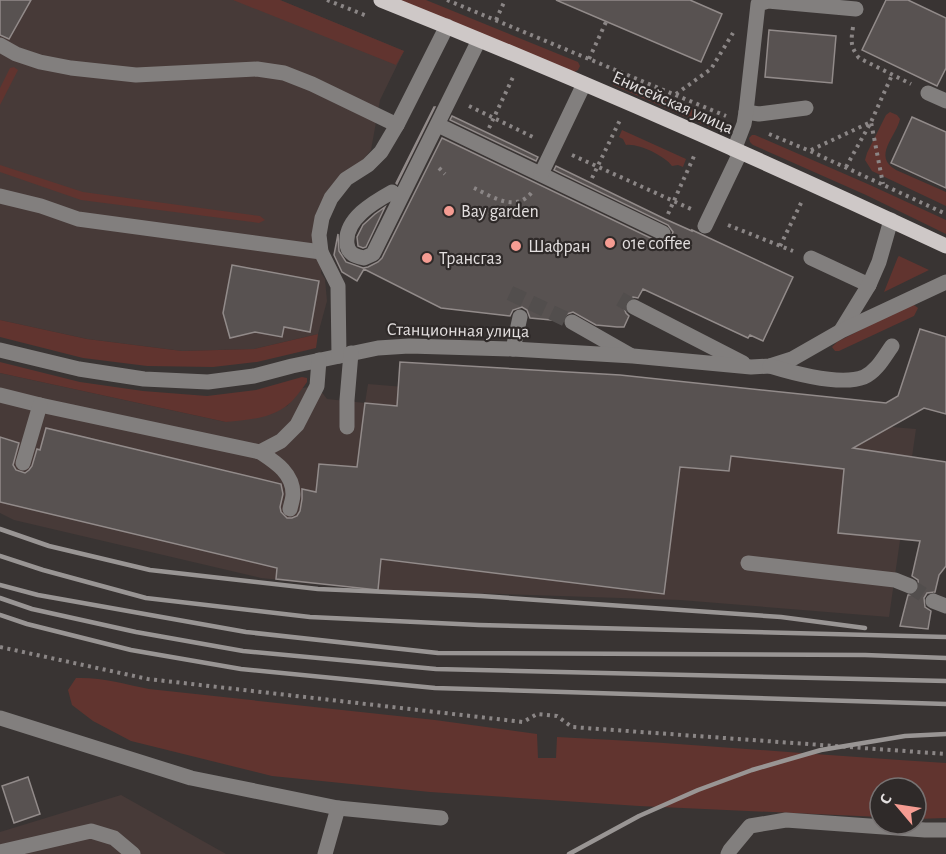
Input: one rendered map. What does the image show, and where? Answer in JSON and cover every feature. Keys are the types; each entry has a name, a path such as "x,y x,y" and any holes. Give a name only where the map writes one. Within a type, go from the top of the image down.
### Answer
{"main road":[{"name":"Енисейская улица","path":"381,0 584,84 946,246"}],"street":[{"path":"707,222 737,151 745,118 754,2 768,1 856,9"},
{"path":"347,427 345,355 338,286 321,252 319,235 322,219 331,198 346,179 368,165 381,152 447,26"},
{"path":"392,192 358,216 349,229 346,240 348,249 354,256 364,258 373,254 479,40"},
{"path":"0,45 16,54 50,64 136,75 257,69 284,73 397,124"},
{"path":"541,174 584,84"},
{"path":"928,93 946,101"},
{"path":"745,118 806,108"},
{"path":"438,125 661,232"},
{"path":"0,196 41,206 78,219 321,252"},
{"name":"Станционная улица","path":"841,331 869,285 879,262 891,220"},
{"path":"811,258 869,285"},
{"name":"Станционная улица","path":"0,350 79,369 144,379 208,382 254,376 378,348 409,346 513,349 633,356 751,367 770,366 792,358 841,331 946,282"},
{"path":"634,307 751,367"},
{"path":"513,349 520,317"},
{"path":"572,322 633,356"},
{"path":"770,366 807,376 844,379 863,377 879,366 892,346"},
{"path":"260,452 280,441 297,425 317,386 319,360"},
{"path":"0,395 260,452 280,465 289,478 293,492 290,509"},
{"path":"23,463 40,405"},
{"path":"748,563 895,580 910,586"},
{"path":"0,718 191,778 338,808 441,818"},
{"path":"325,854 338,808"},
{"path":"728,854 750,826 786,820 946,830"},
{"path":"0,852 91,831 114,838 134,854"}],"path":[{"path":"447,0 675,95 745,118 946,214"},
{"path":"496,20 506,0"},
{"path":"856,9 851,41 859,58 928,93"},
{"path":"589,59 606,22"},
{"path":"675,95 711,69 735,30"},
{"path":"499,107 514,74"},
{"path":"846,167 871,122 892,75"},
{"path":"451,98 674,201 707,222 780,246 802,201"},
{"path":"810,150 871,122"},
{"path":"871,122 883,184"},
{"path":"584,195 617,127"},
{"path":"661,232 695,154"},
{"path":"474,188 503,202 516,203 527,199 541,174"},
{"path":"0,647 159,681 524,722 537,714 557,716 572,727 946,754"}],"shaded area":[{"path":"0,0 280,0 404,51 380,100 371,150 331,198 321,273 325,279 327,301 318,334 254,349 182,351 87,339 0,320"},
{"path":"233,0 280,0 404,51 396,65"},
{"path":"399,0 426,0 578,62 580,66 573,73"},
{"path":"14,67 18,70 0,105 0,88 10,68"},
{"path":"615,76 721,121 724,125 721,130 716,130 613,85 612,80"},
{"path":"890,112 900,119 886,152 889,165 946,192 946,206 872,171 865,160 886,115"},
{"path":"622,130 686,159 683,167 672,166 658,154 644,148 626,145 619,137"},
{"path":"752,135 946,220 946,234 866,195 753,145 749,138"},
{"path":"0,165 83,192 260,216 265,220 259,223 81,200 0,172"},
{"path":"898,257 929,270 884,292"},
{"path":"909,305 918,308 914,316 839,351 835,351 832,347 837,342"},
{"path":"0,320 87,339 182,351 254,349 318,334 316,348 257,362 213,367 147,366 83,358 0,337"},
{"path":"0,362 80,382 143,391 207,396 256,390 302,377 307,378 307,382 291,402 278,411 257,418 226,422 0,373"},
{"path":"0,373 226,422 287,406 302,388 317,386 327,399 365,403 368,384 916,429 889,617 680,600 378,590 261,578 14,520 0,513"},
{"path":"76,678 85,678 149,689 435,720 537,734 538,758 556,758 557,737 946,763 946,818 928,819 928,776 868,776 868,816 639,806 430,792 272,776 131,741 93,721 72,705 68,690"},
{"path":"121,795 226,854 0,854 0,832"}],"building":[{"path":"0,0 31,0 9,39 0,35"},
{"path":"556,0 690,0 722,14 701,62"},
{"path":"886,0 908,0 946,18 946,68 937,86 862,50"},
{"path":"769,30 836,36 832,83 765,77"},
{"path":"435,107 397,184 396,183"},
{"path":"452,116 538,157 536,161 450,120"},
{"path":"912,117 946,132 946,188 891,163"},
{"path":"442,138 659,242 664,243 671,238 673,232 668,225 554,170 556,166 793,277 763,341 750,335 748,338 643,289 638,298 633,297 626,302 624,308 629,316 624,327 617,327 596,325 573,312 567,314 562,321 530,318 527,310 522,307 513,310 510,316 441,308 364,269 357,281 342,272 334,255 338,234 339,251 346,262 363,268 378,262"},
{"path":"385,207 366,247 358,246 357,237 363,225"},
{"path":"232,265 319,281 310,332 284,327 282,337 255,332 230,338 223,313"},
{"path":"920,329 946,337 946,414 924,408 853,448 946,462 946,566 939,575 935,592 927,593 924,598 925,607 931,611 928,629 900,626 908,595 916,594 919,589 918,580 912,576 920,541 838,533 844,469 731,456 729,471 680,467 664,594 381,559 378,590 276,579 277,568 0,502 0,437 19,443 13,465 16,470 25,473 32,466 37,449 40,450 46,428 281,484 283,494 281,512 287,518 292,518 300,511 302,489 316,492 319,464 357,467 365,403 397,406 400,362 620,375 886,403 898,396"},
{"path":"28,777 40,814 14,823 2,786"}],"tunnel":[{"path":"510,293 572,322"},
{"path":"620,299 634,307"},
{"path":"910,586 933,601"}],"railway":[{"path":"0,529 49,546 150,570 318,589 481,596 781,617 865,628"},
{"path":"0,556 146,598 310,617 479,625 946,637"},
{"path":"0,585 38,595 246,632 438,653 865,655 946,658"},
{"path":"0,598 32,609 136,632 243,651 436,669 946,681"},
{"path":"0,615 131,650 241,669 435,688 946,704"},
{"path":"569,854 639,816 698,790 752,770 821,750 905,736 946,734"}],"place":[{"name":"Bay garden","path":"449,211"},
{"name":"o1e coffee","path":"610,243"},
{"name":"Шафран","path":"516,246"},
{"name":"Трансгаз","path":"427,258"}]}
